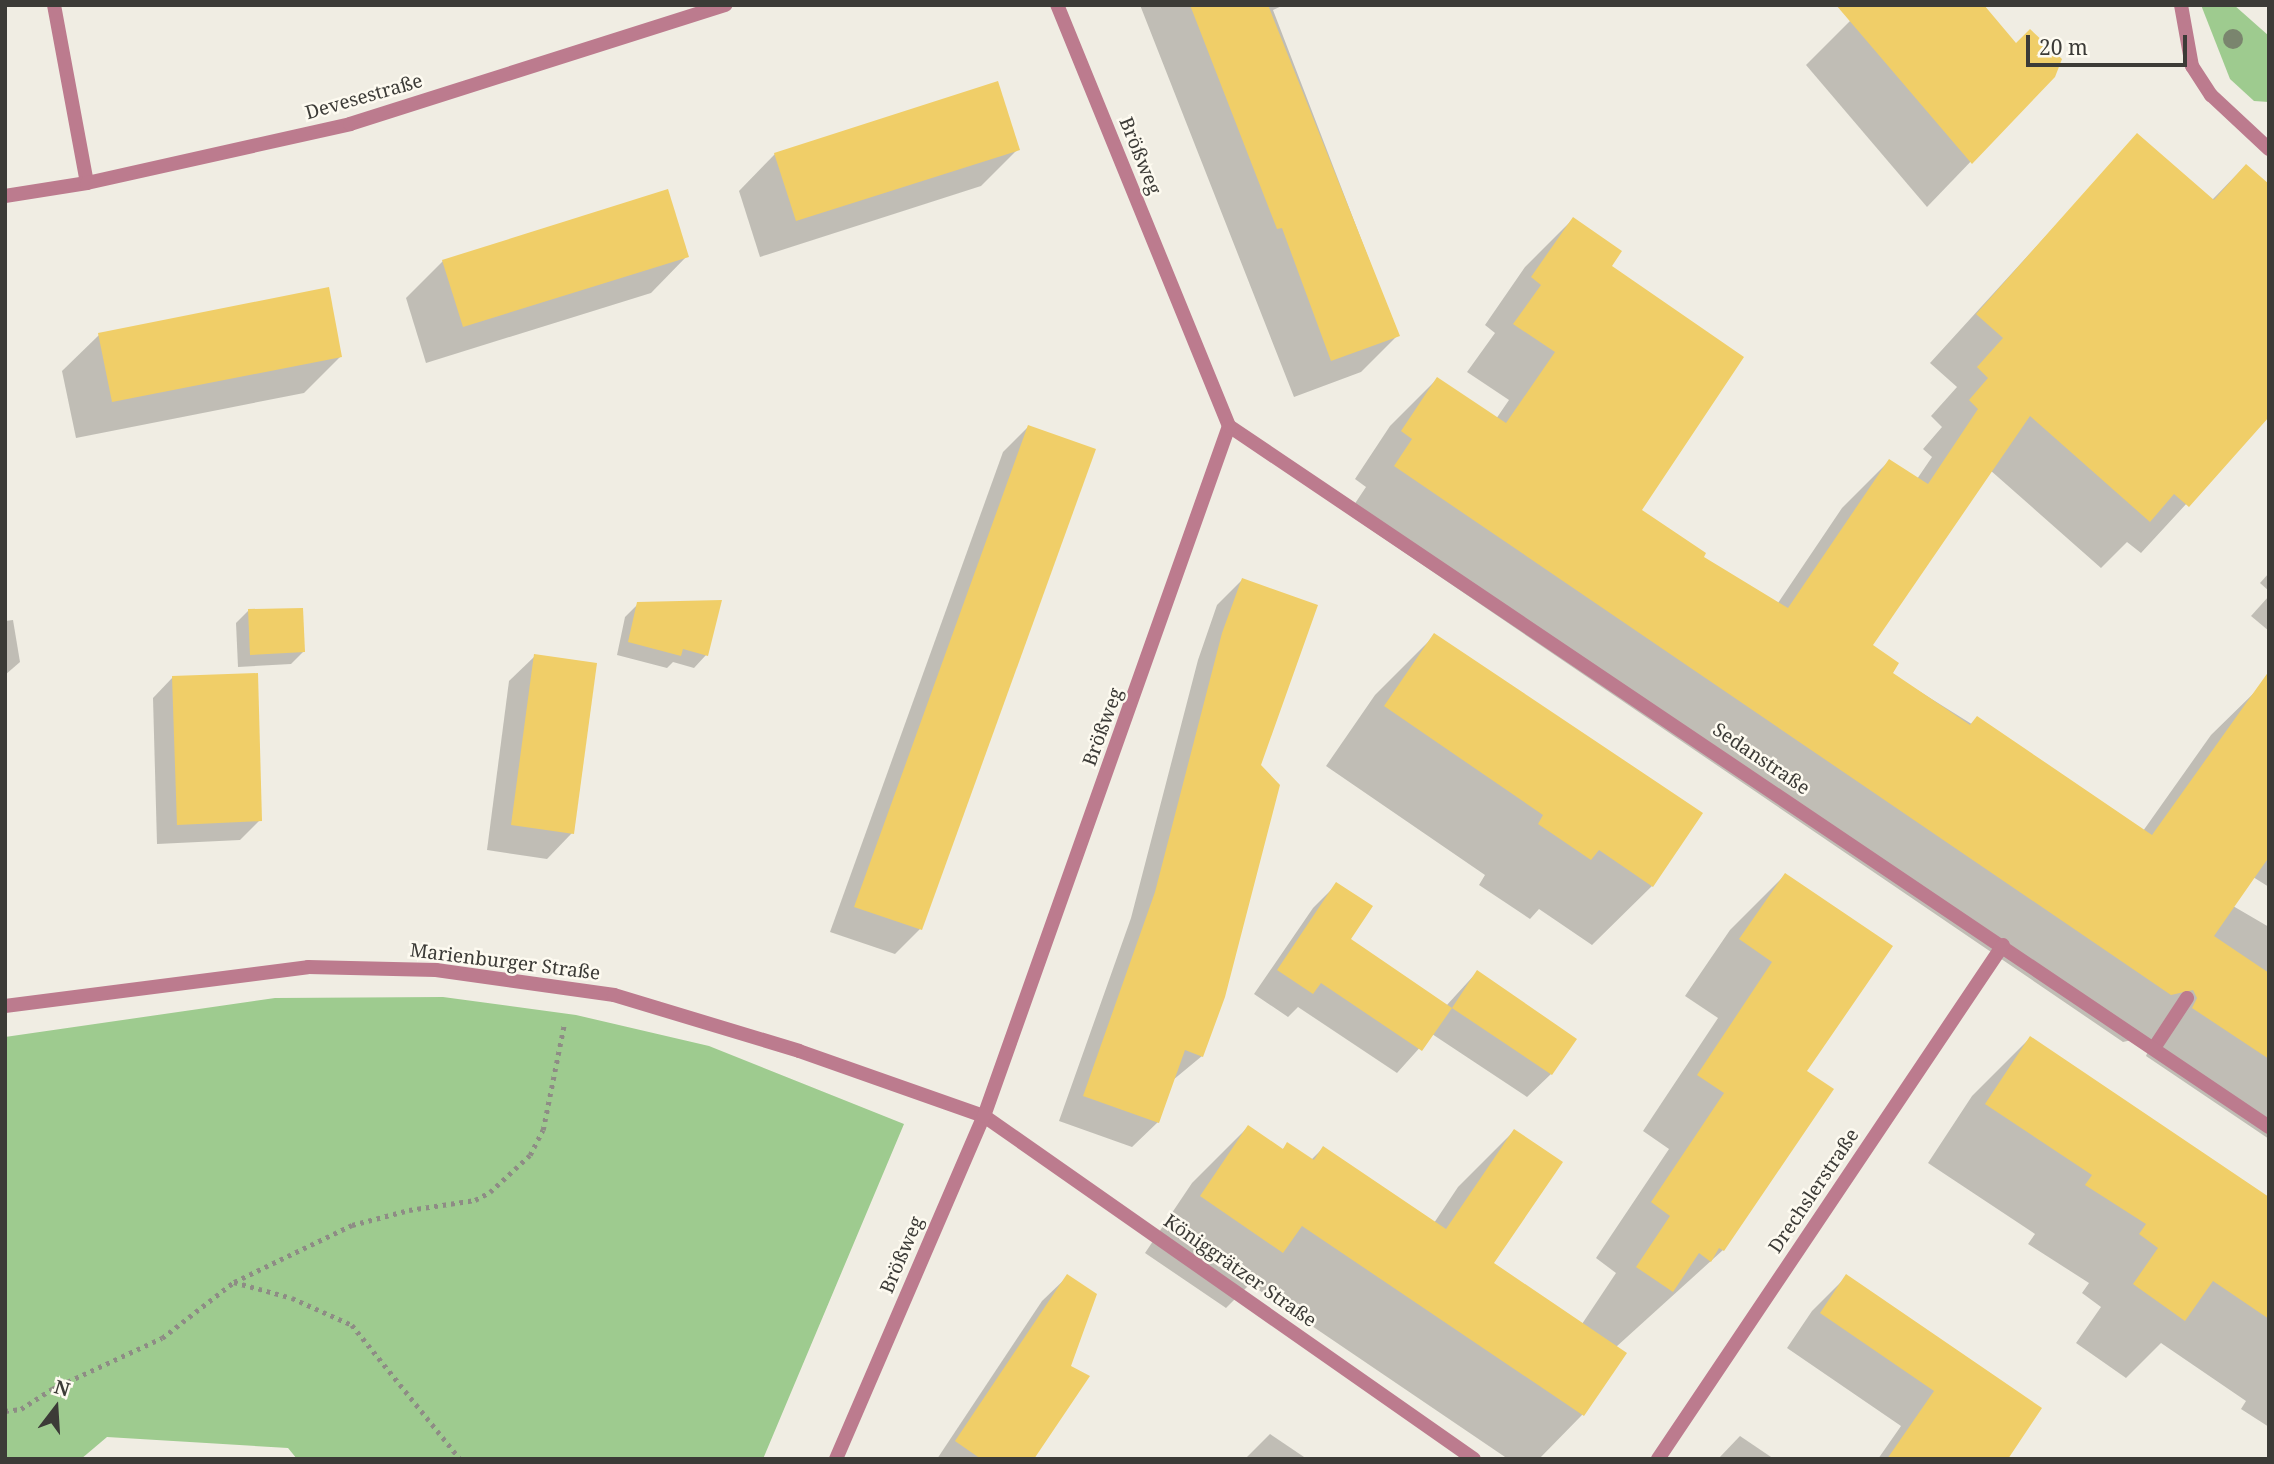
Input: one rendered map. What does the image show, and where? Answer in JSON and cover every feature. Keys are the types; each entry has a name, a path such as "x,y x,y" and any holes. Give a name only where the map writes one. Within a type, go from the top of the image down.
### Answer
{"street":[{"path":"54,5 87,183"},
{"name":"Devesestraße","path":"5,197 87,183 351,124 726,5"},
{"name":"Brößweg","path":"836,1459 984,1116 1229,426 1058,5"},
{"path":"2181,5 2192,66 2211,94 2269,149"},
{"name":"Sedanstraße","path":"1229,426 2003,945 2269,1128"},
{"name":"Drechslerstraße","path":"1658,1459 2003,945"},
{"name":"Marienburger Straße","path":"5,1006 308,967 436,970 572,986 799,1051 984,1116"},
{"path":"2154,1048 2187,998"},
{"name":"Königgrätzer Straße","path":"984,1116 1474,1459"}],"path":[{"path":"5,1411 21,1409 52,1389 162,1338 234,1282 322,1236 409,1209 475,1200 510,1176 530,1155 543,1130 572,986"},
{"path":"234,1282 292,1298 352,1325 460,1459"}],"green space":[{"path":"2201,5 2234,5 2269,36 2269,102 2254,101 2230,79"},
{"path":"443,997 576,1015 709,1046 904,1124 763,1459 297,1459 288,1448 107,1437 81,1459 5,1459 5,1037 275,998"}],"building":[{"path":"1190,5 1268,5 1400,336 1331,361 1282,228 1277,229"},
{"path":"1836,5 1984,5 2016,43 2030,29 2062,59 2055,77 1972,164"},
{"path":"998,81 1020,150 796,221 774,153"},
{"path":"2137,133 2214,200 2246,164 2269,184 2269,417 2189,507 2174,494 2150,522 2030,416 1873,645 1899,663 1893,673 1970,725 1977,716 2152,835 2269,671 2269,857 2214,936 2269,973 2269,1059 2192,1008 2197,998 2193,990 2171,995 1394,466 1412,439 1401,431 1437,377 1506,423 1555,352 1513,324 1541,285 1531,277 1573,217 1622,251 1612,266 1744,357 1642,510 1706,553 1704,557 1788,608 1889,459 1928,484 1978,409 1969,400 1988,378 1977,367 2003,338 1976,314"},
{"path":"668,189 689,257 463,327 442,260"},
{"path":"329,287 342,357 112,402 98,333"},
{"path":"1028,425 1096,449 922,930 854,907"},
{"path":"1242,578 1318,605 1261,765 1280,785 1225,997 1203,1057 1185,1050 1159,1123 1083,1096 1155,892 1222,633"},
{"path":"722,600 708,656 683,649 681,656 628,642 637,602"},
{"path":"303,608 305,652 250,655 248,609"},
{"path":"1434,633 1703,813 1653,887 1599,850 1591,860 1538,824 1543,815 1384,706"},
{"path":"534,654 597,663 574,834 511,825"},
{"path":"258,673 262,821 177,825 172,676"},
{"path":"1785,873 1893,946 1807,1071 1834,1089 1724,1251 1719,1248 1711,1262 1699,1253 1673,1292 1636,1267 1670,1216 1651,1202 1724,1093 1697,1075 1772,962 1739,939"},
{"path":"1336,882 1373,906 1351,939 1452,1008 1422,1051 1321,983 1313,994 1277,970"},
{"path":"1477,970 1577,1039 1552,1075 1452,1008"},
{"path":"2030,1036 2269,1197 2269,1319 2213,1281 2185,1321 2133,1284 2158,1248 2139,1234 2146,1224 2085,1185 2092,1175 1985,1104"},
{"path":"1248,1125 1283,1149 1287,1142 1314,1160 1323,1146 1446,1229 1514,1129 1563,1162 1494,1263 1627,1353 1584,1416 1302,1226 1283,1253 1200,1196"},
{"path":"1067,1274 1097,1294 1071,1366 1090,1376 1034,1459 981,1459 955,1441"},
{"path":"1846,1274 2042,1408 2008,1459 1887,1459 1934,1391 1820,1313"}]}
